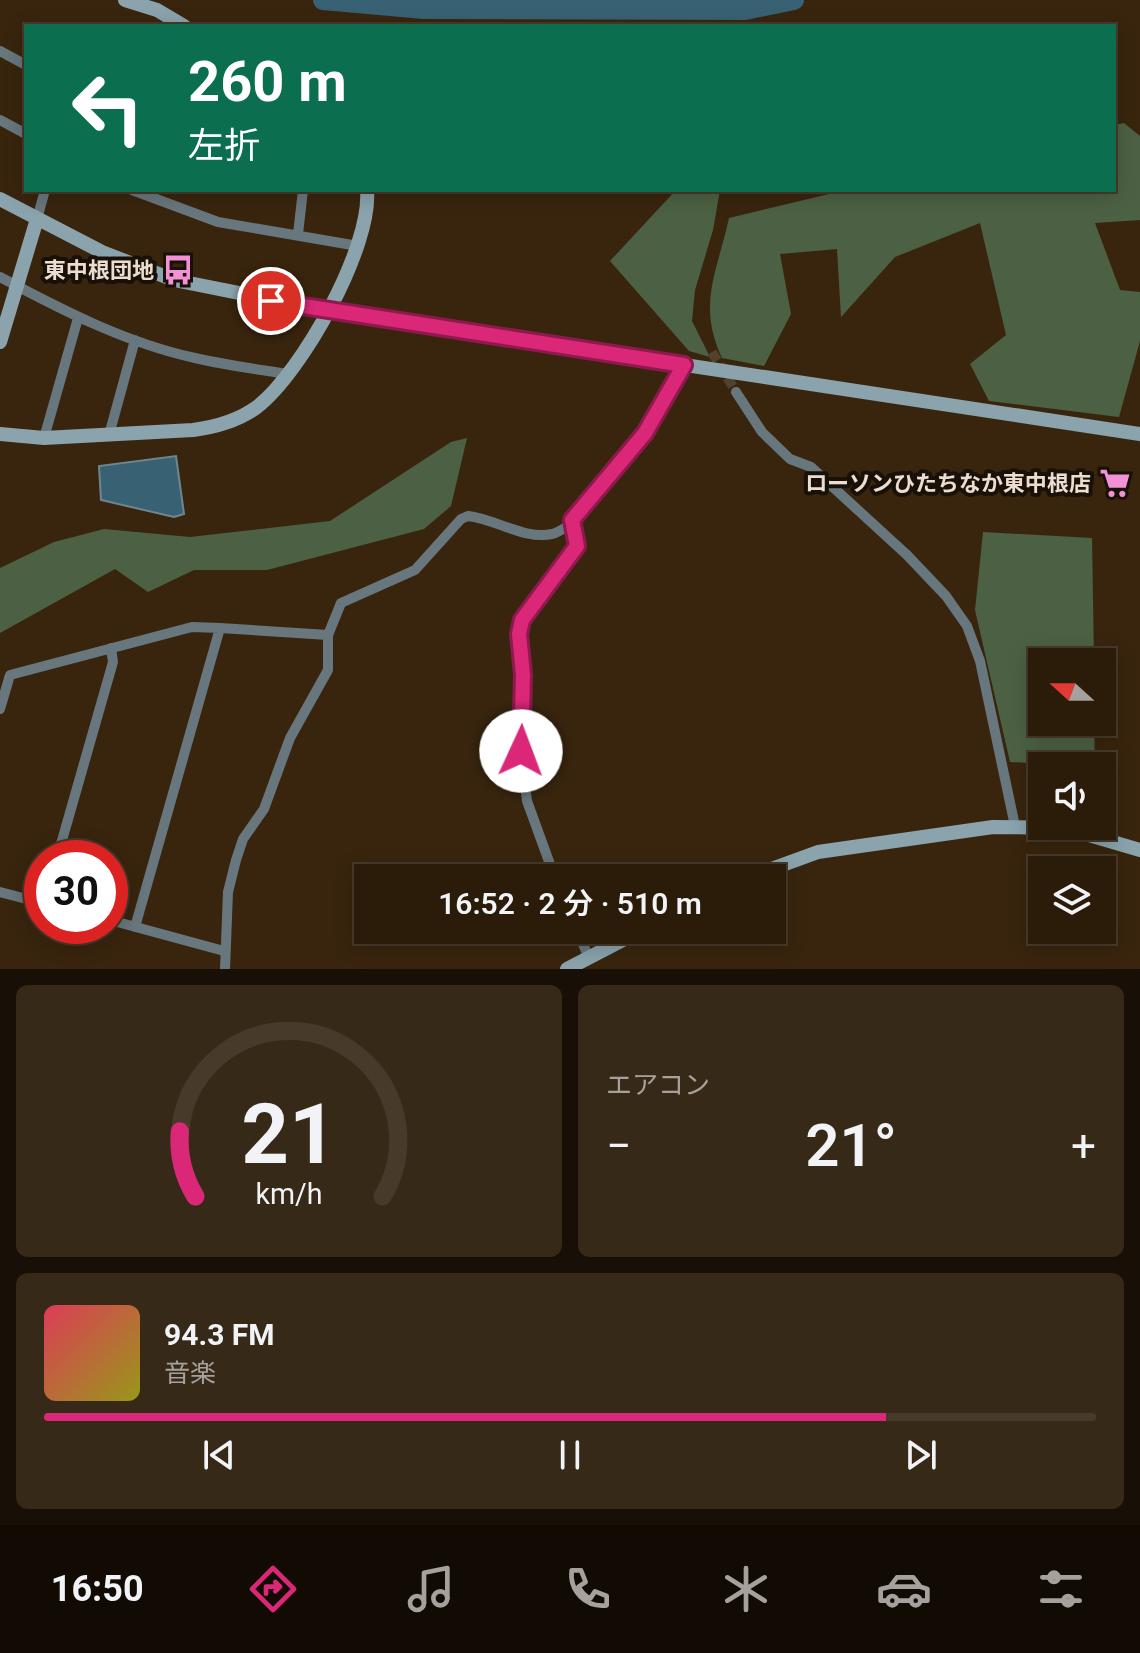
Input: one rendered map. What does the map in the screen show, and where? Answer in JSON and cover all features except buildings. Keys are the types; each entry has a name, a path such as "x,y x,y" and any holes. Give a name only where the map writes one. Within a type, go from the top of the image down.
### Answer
{"street":[{"path":"125,0 177,24"},
{"path":"0,51 24,64"},
{"path":"0,120 24,133"},
{"path":"0,342 44,192"},
{"path":"137,192 218,222 358,246"},
{"path":"298,234 303,192"},
{"path":"0,434 44,438 217,426 254,409 287,374 329,311 366,225 367,192"},
{"path":"0,199 102,252 174,280 216,291 329,311 1140,434"},
{"path":"0,277 78,318 135,340 193,358 287,374"},
{"path":"44,438 78,318"},
{"path":"109,435 135,340"},
{"path":"225,969 228,892 236,860 243,839 264,809 290,738 328,670 328,635 341,603 415,570 461,519 479,517 542,534 560,531 645,433 684,365"},
{"path":"736,392 762,432 790,459 811,467 907,555 946,596 967,626 980,661 1015,826"},
{"path":"550,864 527,801 521,751 523,675 519,634 522,620 577,546 572,520"},
{"path":"0,709 10,675 192,627 328,635"},
{"path":"135,927 220,628"},
{"path":"62,840 113,662 111,648"},
{"path":"780,864 834,849 1015,826 1065,828 1140,850"},
{"path":"0,892 24,898"},
{"path":"128,925 224,951"},
{"path":"583,944 589,958"},
{"path":"567,969 616,944"}],"green space":[{"path":"1124,123 1140,136 1140,220 1095,223 1120,290 1140,292 1140,341 1119,417 989,401 970,364 1006,335 980,223 895,257 841,317 837,249 780,254 791,314 764,366 722,358 711,321 710,304 729,218 838,192 1116,192 1116,125"},
{"path":"674,192 720,192 713,230 695,290 692,321 710,357 689,351 610,261"},
{"path":"467,438 451,506 424,529 267,570 194,570 148,592 115,569 0,633 0,568 54,542 104,529 190,537 330,521 451,442"},
{"path":"983,532 1092,538 1094,648 1028,648 1028,736 1094,736 1095,752 1028,752 1028,763 1010,762 975,610"}],"water":[{"path":"176,456 184,514 174,517 101,500 99,466"}],"waterway":[{"path":"323,0 424,9 745,10 794,0"}],"tunnel":[{"path":"712,352 736,392"}],"place":[{"name":"東中根団地","path":"178,270"},
{"name":"ローソンひたちなか東中根店","path":"1115,483"}],"route":[{"path":"271,301 684,365 657,417 600,491 572,520 577,546 522,620 519,634 523,675 521,751"}]}
